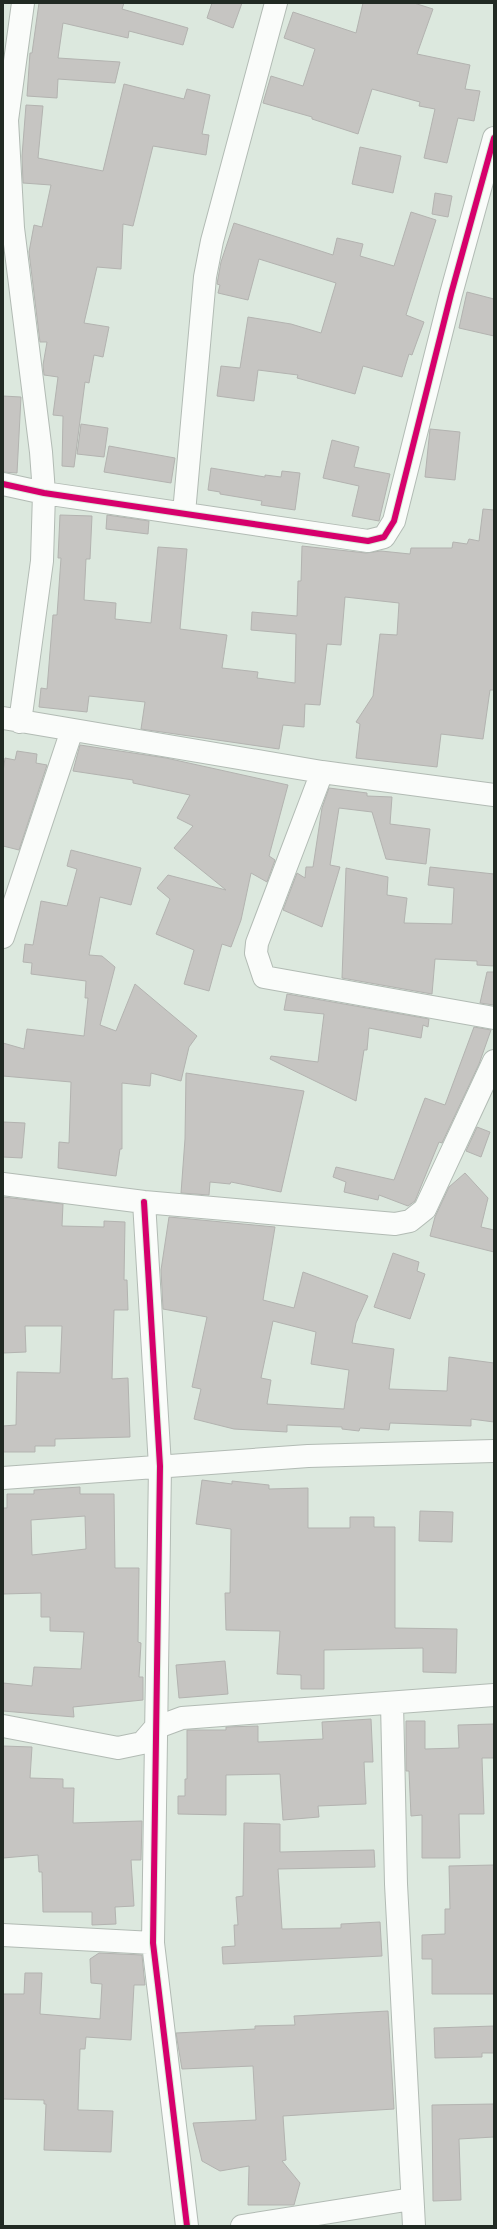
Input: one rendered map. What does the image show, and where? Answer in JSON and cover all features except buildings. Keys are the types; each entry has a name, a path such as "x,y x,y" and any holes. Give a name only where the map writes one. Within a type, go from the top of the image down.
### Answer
{"street":[{"path":"23,3 6,120 13,228 40,444 44,493 42,561 12,720 322,772 494,795"},
{"path":"184,513 205,277 218,218 276,3"},
{"path":"3,484 44,493 368,541 384,537 394,521 451,294 494,138"},
{"path":"3,937 72,730"},
{"path":"322,772 256,943 256,953 264,977 494,1018"},
{"path":"3,1184 144,1202 394,1224 410,1221 425,1209 494,1061"},
{"path":"144,1202 160,1466 153,1943 187,2226"},
{"path":"3,1478 308,1456 494,1451"},
{"path":"3,1726 118,1748 142,1743 156,1728 182,1718 494,1695"},
{"path":"392,1703 396,1884 414,2226"},
{"path":"3,1935 153,1943"},
{"path":"242,2226 412,2199"}],"cycle path":[{"path":"3,484 44,493 368,541 384,537 394,521 451,294 494,138"},
{"path":"144,1202 160,1466 153,1943 187,2226"}]}
